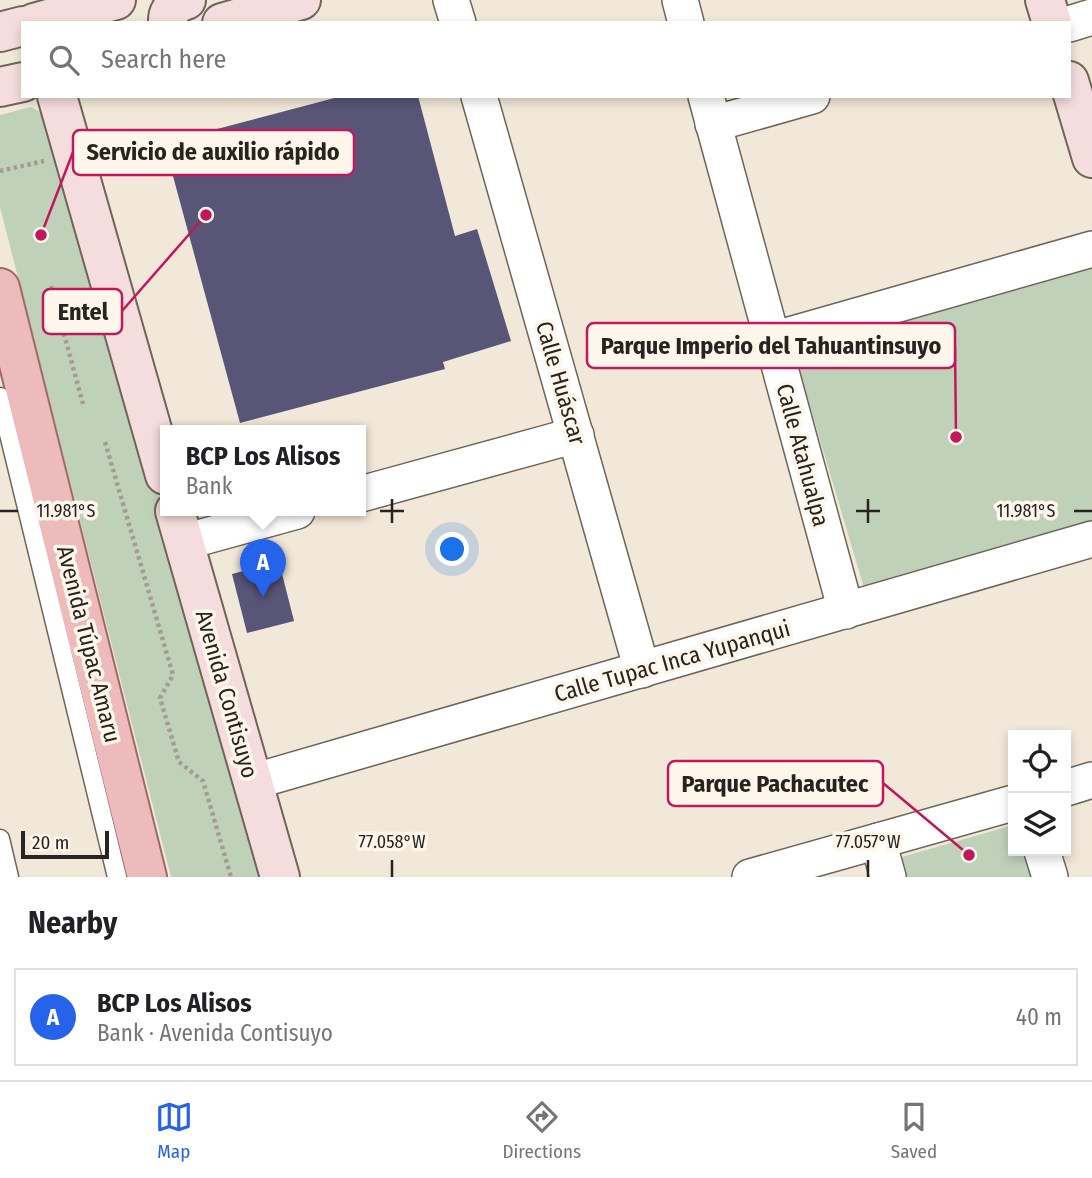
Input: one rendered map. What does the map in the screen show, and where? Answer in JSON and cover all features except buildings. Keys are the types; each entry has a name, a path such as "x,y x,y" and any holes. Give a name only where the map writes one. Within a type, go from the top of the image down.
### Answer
{"main road":[{"name":"Avenida Túpac Amaru","path":"0,288 147,877"}],"street":[{"path":"41,21 116,0"},
{"path":"168,21 172,8 186,0"},
{"path":"229,21 301,0"},
{"path":"451,0 457,21"},
{"path":"680,0 685,21"},
{"path":"1045,0 1051,21"},
{"path":"1071,23 1092,17"},
{"path":"0,32 21,27"},
{"path":"0,88 21,83"},
{"path":"1071,88 1092,158"},
{"path":"58,98 160,457"},
{"name":"Calle Huáscar","path":"480,98 642,670"},
{"path":"710,110 797,98"},
{"name":"Calle Atahualpa","path":"710,110 846,611"},
{"path":"772,340 1092,249"},
{"path":"366,493 576,435"},
{"path":"180,526 258,516"},
{"name":"Avenida Contisuyo","path":"180,526 280,877"},
{"name":"Calle Tupac Inca Yupanqui","path":"252,782 1092,539"},
{"path":"1071,786 1092,780"},
{"path":"750,877 1008,804"},
{"path":"878,841 888,877"},
{"path":"1044,856 1050,877"}],"lane":[{"path":"0,397 117,877"},
{"path":"0,839 9,877"}],"path":[{"path":"0,171 74,154"},
{"path":"51,286 83,404"},
{"path":"105,442 173,675 160,698 171,737 179,762 203,781 232,877"}],"green space":[{"path":"31,107 50,117 160,502 160,516 164,516 267,877 171,877 0,207 0,115"},
{"path":"1092,266 1092,527 865,591 792,346"},
{"path":"1008,826 1008,856 1029,856 1035,877 900,877 895,859"}],"place":[{"name":"Entel","path":"206,215"},
{"name":"Servicio de auxilio rápido","path":"41,235"},
{"name":"Parque Imperio del Tahuantinsuyo","path":"956,437"},
{"name":"BCP Los Alisos","path":"263,597"},
{"name":"Parque Pachacutec","path":"969,855"}]}
